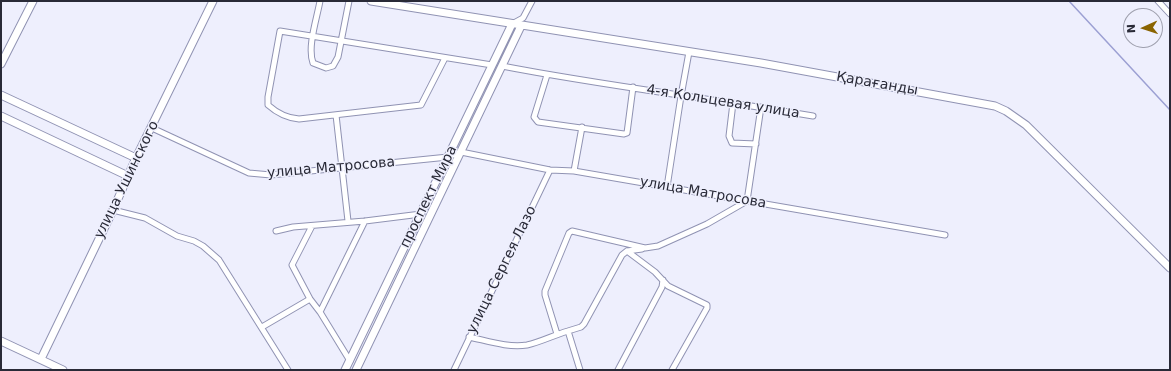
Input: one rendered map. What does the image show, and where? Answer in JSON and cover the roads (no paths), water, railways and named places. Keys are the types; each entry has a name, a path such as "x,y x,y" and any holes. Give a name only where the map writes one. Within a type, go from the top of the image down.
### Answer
{"main road":[{"path":"1,64 33,1"},
{"name":"улица Ушинского","path":"41,360 113,210 136,158 213,1"},
{"name":"Қарағанды","path":"371,1 869,82 995,106 1006,111 1026,125 1170,268"},
{"name":"проспект Мира","path":"345,370 512,24"},
{"name":"проспект Мира","path":"356,370 521,26"},
{"path":"1,95 136,158"},
{"path":"1,116 128,176"},
{"path":"1,341 63,370"}],"street":[{"path":"320,1 313,36 311,57 313,63 326,68 333,66 338,57 349,1"},
{"path":"521,26 523,18 532,1"},
{"path":"1158,1 1170,14"},
{"path":"512,24 523,18"},
{"path":"445,58 421,105 298,119 289,118 268,105 268,97 280,31 445,58 492,64"},
{"path":"667,187 689,52"},
{"name":"4-я Кольцевая улица","path":"502,66 547,75 633,87 681,96 733,102 813,116"},
{"name":"4-я Кольцевая улица","path":"547,75 534,116 538,122 624,134 626,133 633,87"},
{"path":"733,102 729,136 730,140 732,143 756,144"},
{"path":"469,337 518,346 531,344 581,326 584,324 622,255 627,251 658,246 680,237 708,224 747,201 761,107"},
{"path":"336,115 348,221"},
{"path":"574,171 582,127"},
{"name":"улица Матросова","path":"152,128 249,173 271,175 342,168 448,157 461,152 550,170 574,171 945,235"},
{"name":"улица Сергея Лазо","path":"454,370 550,170"},
{"path":"113,210 145,218 177,236 194,241 203,246 219,260 288,370"},
{"path":"276,231 293,227 348,221 365,221 421,214"},
{"path":"320,312 365,221"},
{"path":"312,226 292,265 310,300 320,312 350,361"},
{"path":"557,334 545,291 569,233 572,231 645,248"},
{"path":"627,251 649,267 668,286 707,305 707,308 672,370"},
{"path":"618,370 662,287 663,280"},
{"path":"262,327 310,300"},
{"path":"568,331 580,370"}],"waterway":[{"path":"1069,1 1170,110"}]}
